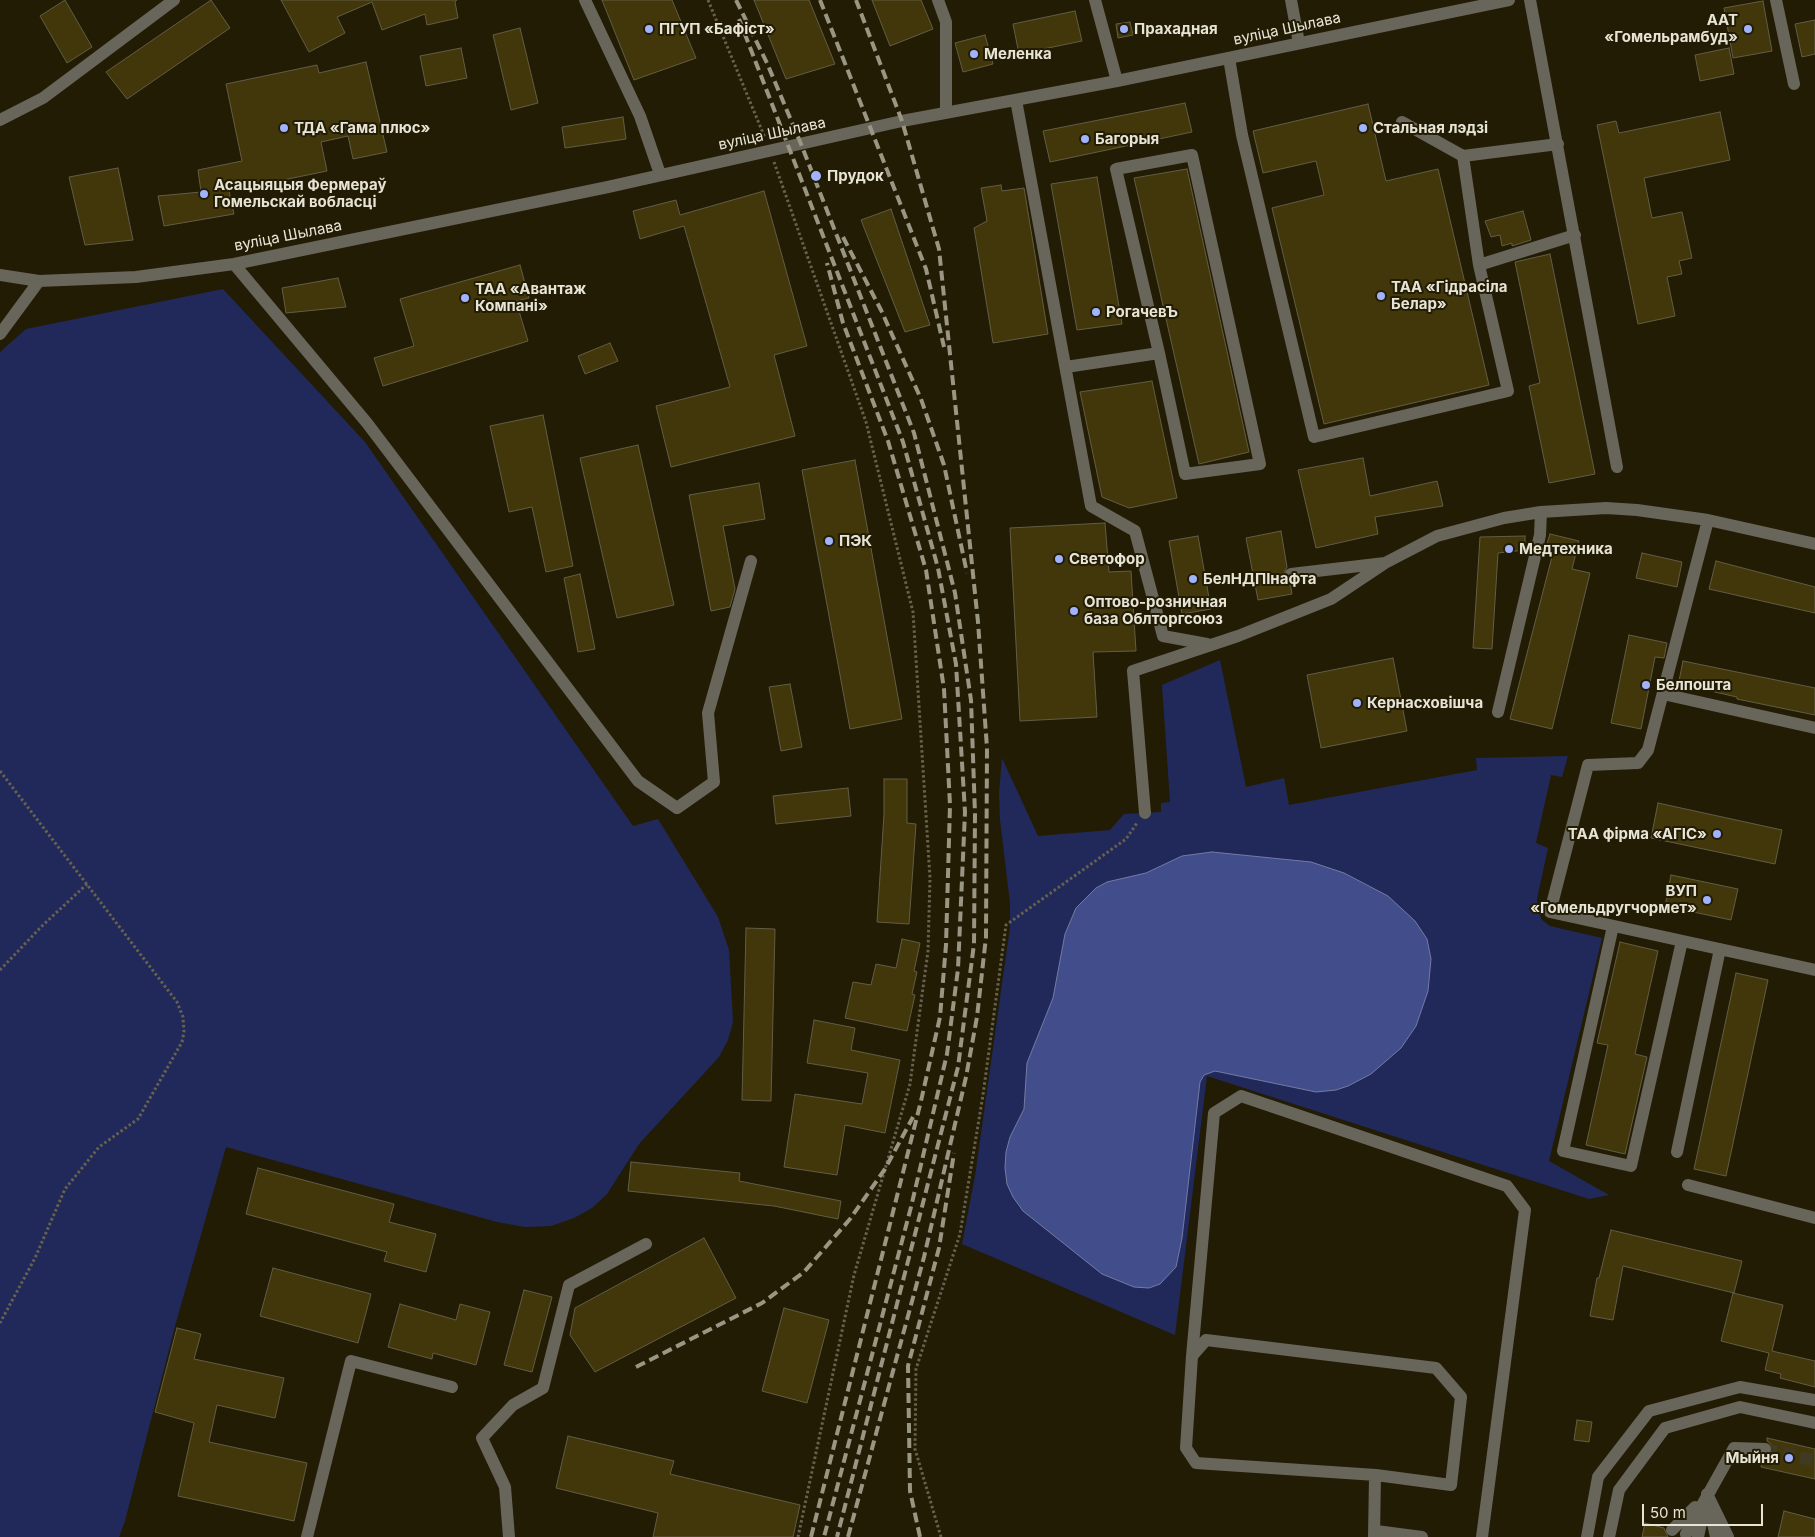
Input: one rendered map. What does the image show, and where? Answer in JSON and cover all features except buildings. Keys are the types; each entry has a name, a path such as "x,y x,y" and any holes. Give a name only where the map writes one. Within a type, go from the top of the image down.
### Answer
{"street":[{"path":"0,120 43,98 174,0"},
{"path":"585,0 640,116 660,174"},
{"path":"938,0 946,22 946,112"},
{"path":"1095,0 1117,81"},
{"path":"1291,0 1299,43"},
{"name":"вуліца Шылава","path":"0,275 39,281 136,277 234,264 946,112 1117,81 1509,0"},
{"path":"1530,0 1617,467"},
{"path":"1776,0 1794,84"},
{"path":"1229,58 1242,135 1314,437 1508,391 1479,265 1463,156"},
{"path":"1016,100 1091,506 1135,531 1163,636 1209,644"},
{"path":"1402,122 1463,156 1558,144"},
{"path":"1192,155 1260,464 1185,474 1159,353 1116,169 1192,155"},
{"path":"1479,265 1575,235"},
{"path":"234,264 366,423 638,781 677,808 714,782 708,713 751,561"},
{"path":"0,334 39,281"},
{"path":"1066,367 1159,353"},
{"path":"1145,813 1133,671 1209,644 1238,636 1331,599 1385,563 1437,536 1504,518 1540,512 1606,508 1637,510 1708,520 1815,544"},
{"path":"1498,712 1540,535 1540,512"},
{"path":"1708,520 1648,750 1638,763 1588,765 1550,912 1815,970"},
{"path":"1291,574 1385,563"},
{"path":"1663,694 1815,728"},
{"path":"1613,926 1563,1151 1631,1166 1682,941"},
{"path":"1677,1152 1720,949"},
{"path":"1192,1356 1206,1340 1436,1368 1461,1397 1451,1485 1375,1476 1196,1463 1186,1448 1192,1356 1214,1113 1241,1096 1507,1186 1525,1210 1482,1537"},
{"path":"1688,1185 1815,1218"},
{"path":"509,1537 505,1487 482,1438 513,1405 543,1388 569,1285 646,1244"},
{"path":"307,1537 351,1361 452,1386"},
{"path":"1587,1537 1598,1478 1649,1410 1740,1387 1815,1400"},
{"path":"1609,1537 1619,1490 1665,1428 1740,1408 1815,1423"},
{"path":"1692,1535 1707,1494 1734,1448 1765,1449"},
{"path":"1375,1476 1375,1534 1422,1537"},
{"path":"1672,1530 1707,1494"},
{"path":"1707,1494 1716,1537"},
{"path":"1707,1494 1728,1537"}],"path":[{"path":"708,0 770,151 866,422 913,612 930,878 928,951 910,1084 854,1275 798,1537"},
{"path":"0,770 177,1002 182,1018 182,1042 138,1119 99,1147 65,1189 35,1258 0,1323"},
{"path":"941,1537 915,1449 916,1369 960,1234 983,1095 1006,925 1126,839 1145,813"},
{"path":"0,970 42,926 87,884"}],"shaded area":[{"path":"223,289 365,442 633,826 658,819 718,917 729,950 733,1022 728,1040 719,1057 639,1144 607,1194 592,1208 574,1218 551,1226 525,1227 497,1222 226,1147 175,1326 125,1521 119,1537 0,1537 0,352 26,329"},
{"path":"1220,660 1246,787 1284,778 1289,805 1477,770 1476,758 1568,756 1562,777 1551,775 1536,843 1548,848 1537,899 1538,911 1542,920 1550,926 1602,938 1549,1161 1609,1195 1589,1199 1207,1076 1175,1335 962,1244 975,1176 1010,927 1010,903 1000,820 999,793 1002,758 1038,836 1110,830 1124,814 1161,812 1161,803 1170,802 1162,685"},
{"path":"1212,852 1311,862 1344,873 1388,896 1415,921 1427,939 1431,959 1428,991 1416,1026 1401,1048 1371,1074 1348,1086 1336,1090 1316,1092 1215,1071 1204,1075 1200,1082 1182,1238 1176,1267 1160,1284 1149,1288 1134,1287 1102,1274 1023,1211 1007,1184 1006,1152 1010,1137 1024,1109 1027,1063 1053,998 1065,934 1076,908 1096,888 1107,882 1146,873 1182,856"}],"tunnel":[{"path":"1765,1449 1815,1461"}],"railway":[{"path":"736,0 767,63 801,144 914,433 955,593 971,700 975,814 974,944 958,1067 837,1537"},
{"path":"820,0 926,269 944,347"},
{"path":"848,1537 924,1257 966,1077 977,1017 986,937 987,748 978,622 939,249 902,121 856,0"},
{"path":"739,19 903,442 938,568 956,664 965,812 958,969 947,1054 911,1207 824,1537"},
{"path":"843,237 881,310 921,399 944,465 967,573"},
{"path":"811,1537 921,1101 940,1017 946,945 950,805 944,689 926,570 888,441 843,323 827,263"},
{"path":"636,1367 762,1303 804,1272 850,1219 885,1169 913,1117"},
{"path":"920,1537 910,1491 908,1366 939,1248 954,1153"}],"place":[{"name":"ПГУП «Бафіст»","path":"649,29"},
{"name":"Прахадная","path":"1124,29"},
{"name":"ААТ «Гомельрамбуд»","path":"1748,29"},
{"name":"Меленка","path":"974,54"},
{"name":"ТДА «Гама плюс»","path":"284,128"},
{"name":"Стальная лэдзі","path":"1363,128"},
{"name":"Багорыя","path":"1085,139"},
{"name":"Прудок","path":"816,176"},
{"name":"Асацыяцыя Фермераў Гомельскай вобласці","path":"204,194"},
{"name":"ТАА «Гідрасіла Белар»","path":"1381,296"},
{"name":"ТАА «Авантаж Компані»","path":"465,298"},
{"name":"РогачевЪ","path":"1096,312"},
{"name":"ПЭК","path":"829,541"},
{"name":"Медтехника","path":"1509,549"},
{"name":"Светофор","path":"1059,559"},
{"name":"БелНДПІнафта","path":"1193,579"},
{"name":"Оптово-розничная база Облторгсоюз","path":"1074,611"},
{"name":"Белпошта","path":"1646,685"},
{"name":"Кернасховішча","path":"1357,703"},
{"name":"ТАА фірма «АГІС»","path":"1717,834"},
{"name":"ВУП «Гомельдругчормет»","path":"1707,900"},
{"name":"Мыйня","path":"1789,1458"}]}
